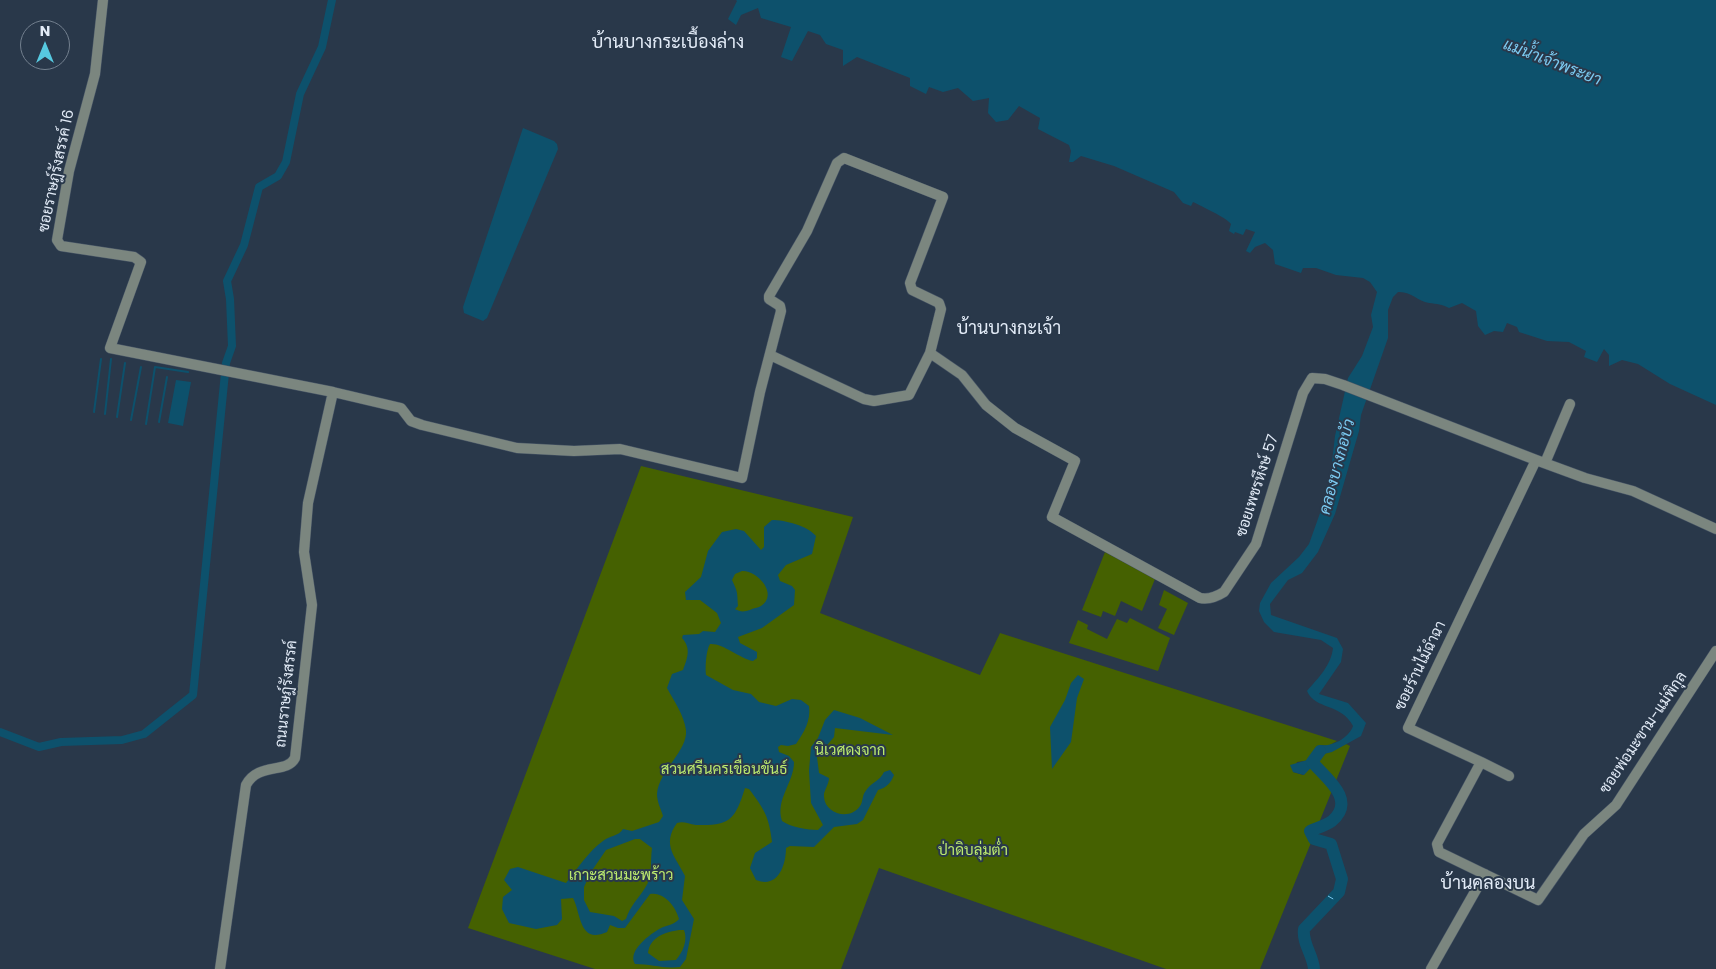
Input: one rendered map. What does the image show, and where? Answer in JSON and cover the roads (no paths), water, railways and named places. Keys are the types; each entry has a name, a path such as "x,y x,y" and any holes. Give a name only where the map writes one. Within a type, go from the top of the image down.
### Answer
{"street":[{"name":"ซอยราษฎ์รังสรรค์ 16","path":"103,0 95,74 69,171 57,243 61,246 134,257 141,262 110,348 333,392 401,408 411,421 422,425 517,448 574,451 620,449 742,478 760,392 770,355"},
{"path":"844,158 943,197 910,283 912,290 939,303 941,309 930,353 909,395 874,401 856,396 770,355 781,311 780,306 769,300 769,296 807,231 837,163 844,158"},
{"name":"ซอยเพชรหึงษ์ 57","path":"930,353 962,375 986,405 1015,428 1075,461 1052,517 1192,594 1206,599 1224,592 1256,544 1307,383 1312,378 1343,385 1540,462 1585,478 1633,491 1716,529"},
{"name":"ถนนราษฎ์รังสรรค์","path":"220,969 246,785 250,777 256,773 290,764 295,758 312,606 304,552 308,503 333,392"},
{"path":"1540,462 1570,404"},
{"name":"ซอยร้านไม้ฉำฉา","path":"1481,762 1408,728 1540,462"},
{"name":"ซอยพ่อมะขาม-แม่พิกุล","path":"1485,874 1538,900 1584,834 1616,805 1716,652"},
{"path":"1431,969 1485,874 1439,852 1437,848 1481,762 1508,776"}],"water":[{"name":"แม่น้ำเจ้าพระยา","path":"736,0 1716,0 1716,405 1670,384 1638,364 1622,360 1609,366 1609,355 1604,349 1597,362 1584,357 1586,351 1569,342 1547,341 1519,332 1517,327 1507,323 1503,332 1494,331 1485,335 1478,326 1476,311 1462,303 1449,308 1425,302 1407,293 1398,292 1393,297 1388,310 1388,338 1361,415 1359,431 1335,514 1318,552 1302,573 1288,580 1270,604 1271,615 1337,638 1343,649 1341,662 1319,694 1348,703 1366,723 1361,736 1332,752 1324,754 1304,775 1293,772 1290,765 1311,759 1320,745 1330,745 1340,741 1353,726 1342,714 1316,701 1307,691 1327,666 1333,648 1321,640 1274,632 1264,622 1259,611 1260,603 1271,583 1299,557 1309,544 1329,488 1335,436 1348,378 1362,356 1373,327 1371,315 1377,292 1370,282 1363,278 1336,275 1316,268 1303,268 1301,273 1275,264 1273,250 1265,243 1255,247 1250,253 1246,251 1255,232 1246,229 1243,235 1235,232 1234,234 1229,231 1231,224 1229,221 1219,215 1193,202 1191,206 1183,203 1174,192 1114,166 1081,156 1073,162 1069,162 1071,151 1069,145 1038,129 1040,118 1019,106 1008,120 996,122 988,113 989,98 973,101 958,88 943,92 929,87 926,94 910,86 910,78 857,57 843,66 843,50 826,44 820,35 808,31 792,61 781,57 791,27 761,18 758,8 741,15 736,25 728,19"},
{"path":"523,128 554,141 558,149 487,318 483,321 464,313 463,307"},
{"path":"176,380 191,382 183,426 168,423"},
{"path":"772,520 783,521 808,529 816,536 812,554 786,565 778,575 780,581 792,586 795,590 794,605 762,628 738,637 740,643 757,652 757,658 753,661 715,644 710,644 706,659 706,675 733,690 751,694 759,702 776,706 792,699 801,700 809,706 808,721 796,744 778,747 779,752 789,756 794,762 781,805 782,821 785,823 799,828 814,830 818,830 823,825 811,803 809,771 811,747 818,738 825,720 834,710 860,718 893,735 835,728 834,737 817,757 819,773 829,778 824,795 825,803 829,808 839,814 856,811 862,803 867,789 884,772 890,770 894,775 891,780 886,786 878,790 863,820 857,824 834,827 814,847 790,846 786,848 782,868 779,874 770,881 756,880 750,868 755,853 772,842 765,813 749,789 745,788 734,814 724,822 707,825 677,823 672,831 670,844 674,857 685,876 682,900 694,919 686,959 680,967 635,964 633,959 637,948 651,934 673,924 679,919 669,901 660,895 650,894 625,928 610,925 607,932 598,935 586,931 582,925 573,898 561,899 562,919 557,925 536,929 509,923 502,909 503,897 512,890 504,880 510,869 518,867 566,883 588,855 603,841 623,829 632,831 659,822 663,816 657,797 659,785 683,745 686,730 683,719 667,688 672,674 683,670 686,661 688,649 682,638 683,635 699,634 703,631 715,632 721,623 717,613 700,600 686,600 685,592 701,577 708,551 722,532 736,529 744,531 761,550 764,547 764,527","holes":["742,571 754,574 759,578 767,589 768,595 766,601 761,606 739,611 735,609 738,606 737,595 732,580 735,574","635,839 640,839 652,848 648,883 632,906 626,919 622,921 614,916 590,912 584,900 584,887 591,872 606,850","684,930 685,934 683,950 676,960 659,961 648,953 649,947 655,939 674,931"]},
{"path":"1078,675 1084,679 1077,698 1071,742 1052,769 1050,727 1065,700 1071,683"}],"waterway":[{"path":"0,732 39,747 61,742 122,740 144,734 193,695 226,363 232,346 230,299 227,281 244,245 259,187 278,176 286,162 300,94 322,47 332,0"},
{"path":"94,412 101,359"},
{"path":"105,414 111,359"},
{"path":"117,417 125,363"},
{"path":"131,420 141,367"},
{"path":"146,424 155,367 188,372"},
{"path":"159,422 167,377"},
{"name":"คลองบางกอบัว","path":"1314,969 1304,929 1339,892 1342,879 1331,844 1314,839 1310,831 1332,821 1339,813 1341,805 1337,790 1312,762 1320,751"}],"district":[{"name":"บ้านบางกระเบื้องล่าง","path":"668,43"},
{"name":"บ้านบางกะเจ้า","path":"1009,329"},
{"name":"บ้านคลองบน","path":"1488,884"}],"park label":[{"name":"นิเวศดงจาก","path":"850,751"},
{"name":"สวนศรีนครเขื่อนขันธ์","path":"724,770"},
{"name":"ป่าดิบลุ่มต่ำ","path":"973,851"},
{"name":"เกาะสวนมะพร้าว","path":"621,876"}]}
